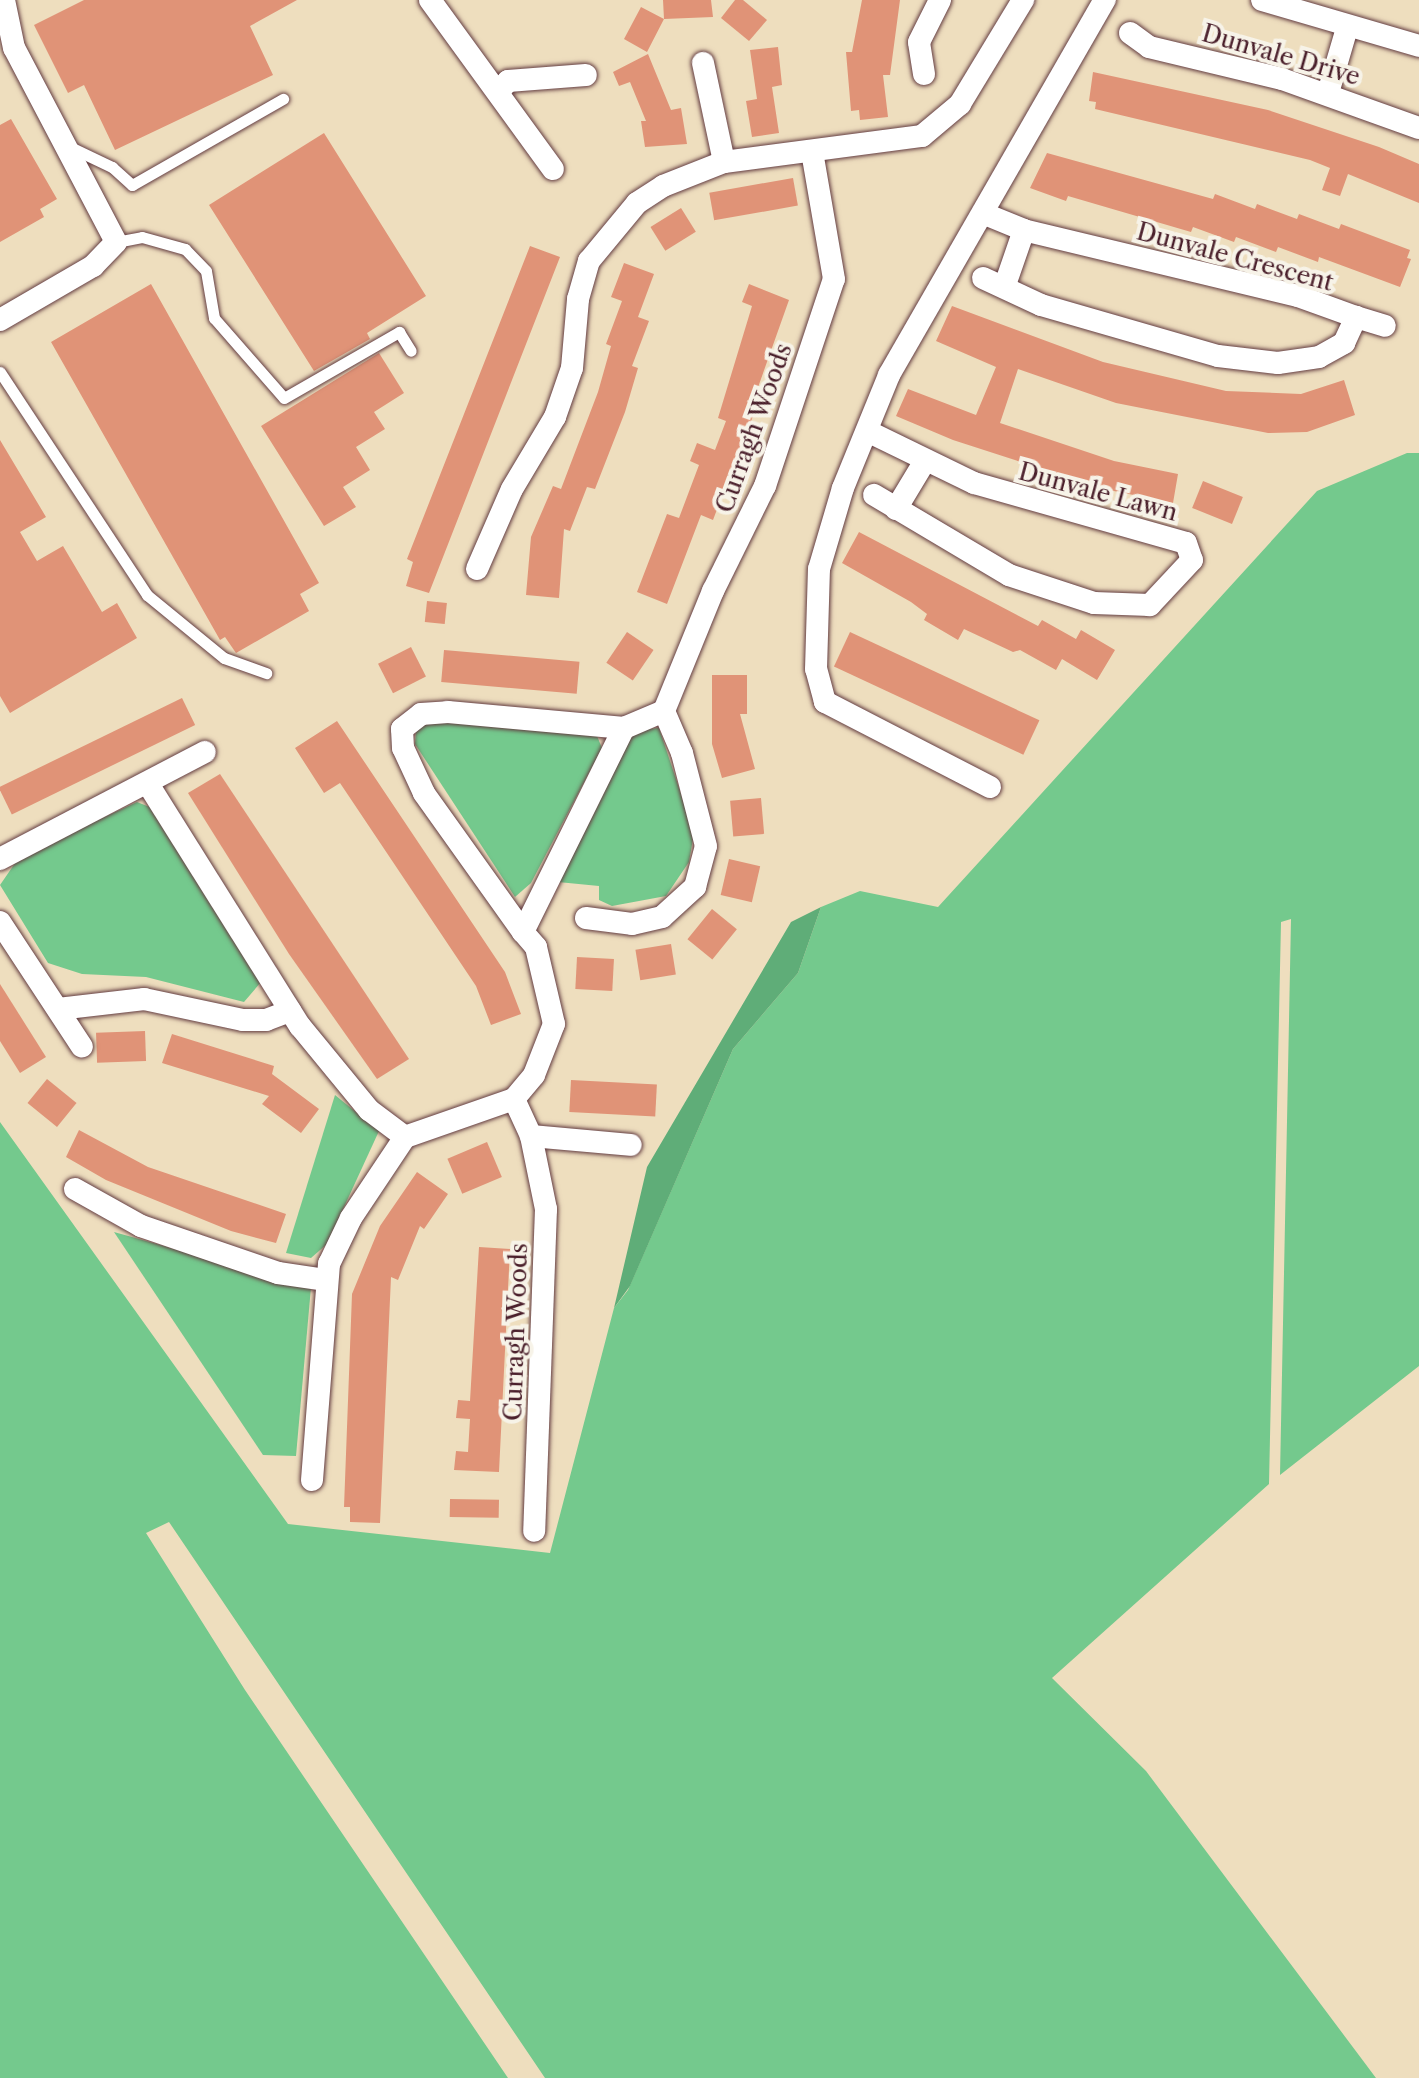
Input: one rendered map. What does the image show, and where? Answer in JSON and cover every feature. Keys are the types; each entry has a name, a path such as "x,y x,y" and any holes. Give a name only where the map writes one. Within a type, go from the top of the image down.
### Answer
{"street":[{"path":"0,320 93,266 116,242 14,48 4,0"},
{"path":"430,0 553,169"},
{"path":"924,74 919,42 940,0"},
{"path":"477,569 512,489 555,417 572,368 578,299 589,261 637,203 663,186 724,162 922,136 960,104 1023,0"},
{"path":"990,787 825,702 816,669 814,617 830,529 889,375 985,214 997,179 1105,0"},
{"path":"1262,0 1347,28 1419,46"},
{"path":"1328,93 1347,28"},
{"name":"Dunvale Drive","path":"1130,33 1149,47 1328,93 1419,128"},
{"path":"703,63 724,162"},
{"path":"499,91 508,81 586,75"},
{"name":"Curragh Woods","path":"664,711 713,591 757,507 834,279 812,151"},
{"name":"Dunvale Crescent","path":"983,278 1005,285 1041,305 1218,356 1278,363 1319,357 1344,343 1356,317 1298,296 1024,230 985,214"},
{"path":"1005,285 1024,230"},
{"path":"1356,317 1385,326"},
{"name":"Dunvale Lawn","path":"867,431 925,461 1056,509 1186,543 1192,560 1150,605 1094,603 1009,575 874,495"},
{"path":"896,509 925,461"},
{"path":"312,1480 326,1280 351,1218 405,1137 514,1099 534,1075 554,1024 536,947 424,793 403,748 402,729 421,714 448,712 624,728 664,711 681,749 706,846 695,887 662,917 632,924 586,918"},
{"path":"523,932 624,728"},
{"path":"0,859 205,752"},
{"path":"148,784 290,1011 369,1110 405,1137"},
{"path":"0,922 82,1047"},
{"path":"58,1009 144,999 243,1020 266,1020 290,1011"},
{"name":"Curragh Woods","path":"514,1099 531,1136 546,1209 534,1531"},
{"path":"531,1136 631,1145"},
{"path":"75,1189 141,1226 278,1273 326,1280"}],"lane":[{"path":"66,145 112,167 132,185 283,99"},
{"path":"116,242 142,237 185,249 206,271 214,318 284,398 399,332 411,351"},
{"path":"0,372 147,595 224,658 266,673"}],"green space":[{"path":"1407,453 1419,453 1419,1366 1280,1475 1291,919 1281,922 1269,1484 1052,1678 1146,1771 1376,2078 545,2078 169,1522 146,1533 245,1690 508,2078 0,2078 0,1122 288,1524 550,1553 614,1308 628,1290 733,1049 798,973 821,907 860,891 938,907 1317,491"},
{"path":"430,719 597,736 602,748 531,883 515,897 415,744 416,730"},
{"path":"659,728 694,833 689,862 666,896 612,906 599,900 599,886 558,882 634,730"},
{"path":"137,802 157,810 261,982 244,1002 146,977 82,974 48,963 0,885 20,856"},
{"path":"821,907 798,973 733,1049 630,1286 614,1308 647,1167 791,922"},
{"path":"335,1095 379,1131 327,1244 311,1258 286,1253"},
{"path":"114,1232 311,1287 296,1456 263,1455"}],"building":[{"path":"84,0 297,0 250,26 273,75 115,150 84,85 68,93 34,25"},
{"path":"663,0 711,0 713,17 664,19"},
{"path":"735,0 743,0 767,20 749,41 721,18"},
{"path":"862,0 900,0 890,75 883,75 888,117 860,120 859,110 851,111 846,52 852,52"},
{"path":"641,7 664,19 647,52 624,39"},
{"path":"778,47 782,85 772,87 779,133 752,137 746,101 757,99 750,50"},
{"path":"648,54 671,110 681,108 687,144 645,147 641,121 646,121 630,82 619,86 613,72"},
{"path":"1093,72 1268,110 1379,147 1419,164 1419,203 1348,174 1340,196 1322,190 1330,168 1310,160 1095,109 1096,102 1089,101"},
{"path":"11,119 57,199 40,209 44,217 0,242 0,125"},
{"path":"324,133 426,296 367,333 370,339 314,371 209,205"},
{"path":"1047,153 1213,199 1215,194 1255,209 1257,204 1297,219 1299,214 1339,229 1341,224 1410,250 1407,258 1411,259 1400,287 1319,257 1318,262 1278,247 1276,252 1236,237 1234,242 1193,227 1191,232 1068,196 1066,201 1030,188"},
{"path":"793,178 798,206 714,220 709,193"},
{"path":"681,208 696,232 665,251 650,227"},
{"path":"530,246 560,257 429,593 406,586 413,562 407,559"},
{"path":"624,263 654,274 638,317 649,321 632,366 638,368 625,412 595,489 587,487 570,531 564,529 559,598 526,595 531,537 553,486 561,489 598,392 611,346 606,344 622,301 611,297"},
{"path":"151,284 319,583 300,594 309,611 236,653 225,637 220,640 51,342"},
{"path":"749,284 789,300 756,393 761,395 744,440 752,443 739,479 730,475 713,520 701,515 667,604 637,592 667,514 679,518 699,465 690,461 697,443 715,450 726,421 718,418 752,306 742,302"},
{"path":"952,306 1103,362 1226,391 1301,394 1344,380 1355,415 1307,432 1268,433 1116,403 1018,369 1000,423 1114,461 1178,474 1173,503 1104,489 953,440 896,416 908,389 976,415 996,367 936,341"},
{"path":"379,353 404,393 374,412 385,429 356,447 370,470 343,487 356,507 324,526 261,426"},
{"path":"0,440 46,517 20,532 37,561 63,546 102,612 117,603 137,638 10,713 0,696"},
{"path":"1203,481 1243,497 1232,524 1192,508"},
{"path":"859,532 1038,626 1042,620 1076,639 1081,630 1115,650 1097,680 1062,659 1056,670 1020,650 1013,652 964,629 958,640 924,620 927,614 911,602 842,563"},
{"path":"427,601 447,603 445,624 425,622"},
{"path":"627,632 654,650 633,681 606,663"},
{"path":"850,632 1039,720 1023,755 834,666"},
{"path":"411,647 426,676 393,693 378,664"},
{"path":"444,650 579,662 577,694 441,682"},
{"path":"712,675 747,675 747,714 740,714 755,769 722,778 712,744"},
{"path":"182,698 195,725 12,814 0,787"},
{"path":"337,721 505,972 521,1014 491,1025 476,986 340,783 324,793 295,748"},
{"path":"220,774 409,1059 377,1079 289,954 188,793"},
{"path":"761,798 764,834 733,837 730,801"},
{"path":"729,859 760,866 752,902 721,895"},
{"path":"712,909 737,929 712,959 687,939"},
{"path":"671,944 676,975 640,980 635,950"},
{"path":"577,957 614,959 612,991 575,989"},
{"path":"0,984 46,1057 20,1073 0,1041"},
{"path":"145,1031 146,1061 97,1063 96,1033"},
{"path":"172,1034 274,1066 272,1074 319,1109 301,1133 262,1104 269,1096 162,1063"},
{"path":"47,1079 77,1103 57,1127 27,1103"},
{"path":"571,1080 657,1085 655,1116 569,1112"},
{"path":"79,1130 148,1167 286,1214 276,1243 231,1231 106,1180 66,1157"},
{"path":"487,1142 502,1177 462,1194 447,1159"},
{"path":"417,1172 448,1194 424,1229 420,1226 398,1280 391,1277 380,1523 350,1522 350,1507 344,1507 352,1294 380,1226"},
{"path":"479,1247 510,1249 499,1472 454,1470 456,1451 468,1452 470,1419 456,1418 458,1400 470,1401"},
{"path":"450,1499 499,1500 499,1518 450,1517"}]}
